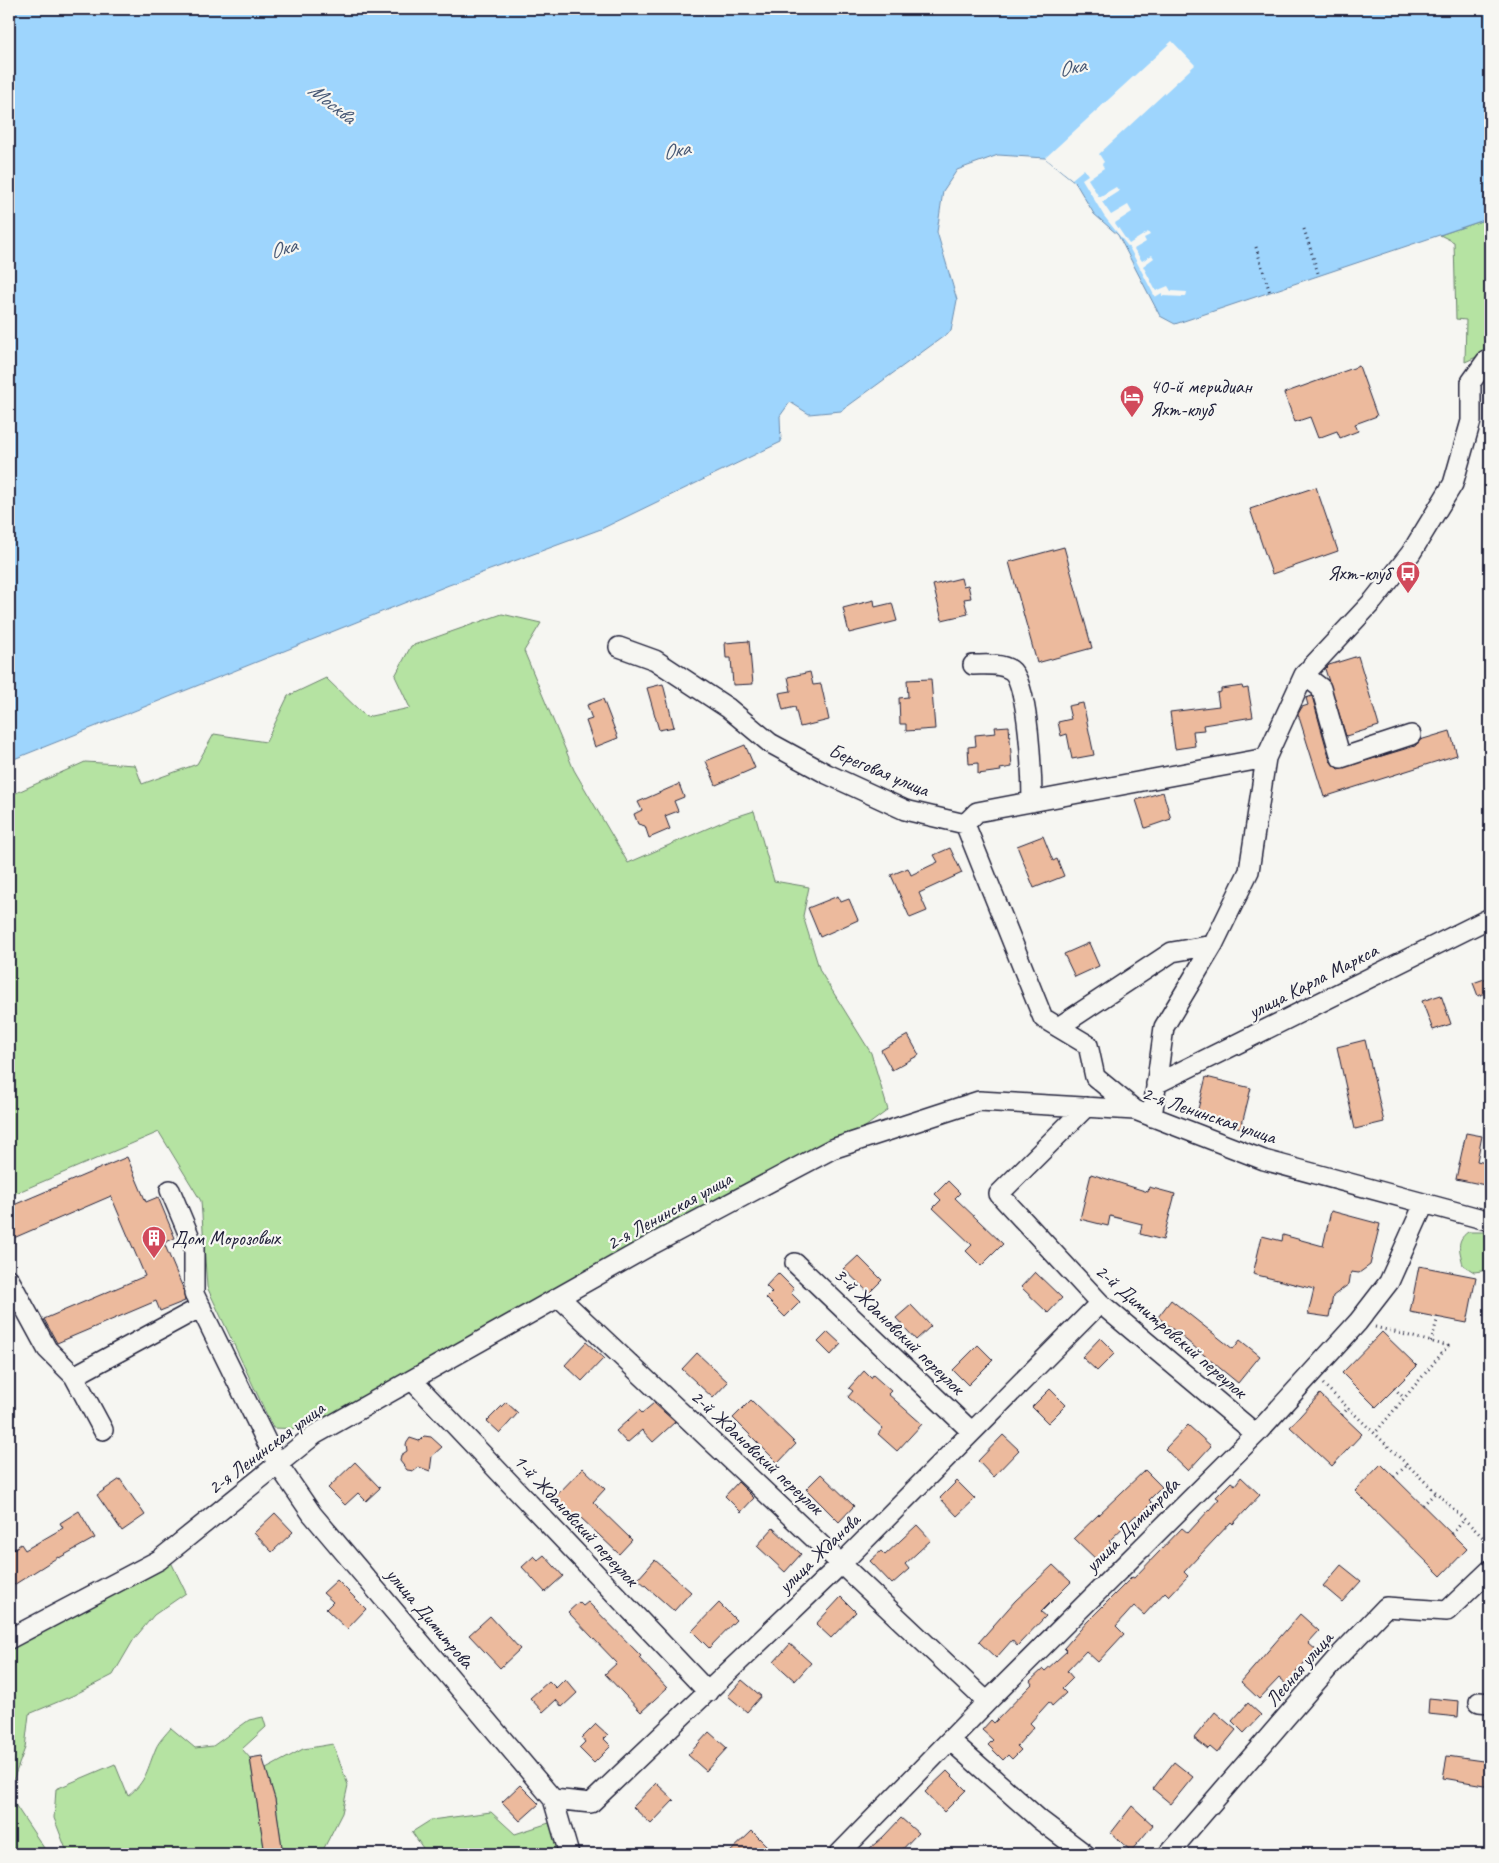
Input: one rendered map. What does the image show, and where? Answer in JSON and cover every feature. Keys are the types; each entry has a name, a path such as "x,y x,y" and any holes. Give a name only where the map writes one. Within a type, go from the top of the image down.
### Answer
{"street":[{"path":"1266,758 977,812 965,824 1043,1018 1060,1026 1088,1045 1095,1077 1144,1113 1156,1084 1164,1026 1214,945 1249,871 1266,758 1304,675 1373,601 1416,546 1453,484 1471,421 1471,382 1486,362 1490,360"},
{"name":"Береговая улица","path":"619,647 655,660 728,708 770,743 827,774 905,810 965,824"},
{"path":"972,665 996,665 1011,670 1020,682 1031,752 1032,802"},
{"path":"1304,675 1322,688 1341,758 1411,735"},
{"name":"улица Карла Маркса","path":"1156,1084 1490,918"},
{"path":"1060,1026 1172,952 1214,945"},
{"name":"2-я Ленинская улица","path":"9,1639 160,1560 277,1463 314,1435 653,1244 832,1149 979,1101 1144,1113 1264,1160 1490,1221"},
{"name":"2-й Димитровский переулок","path":"1086,1108 999,1194 1100,1303 1256,1434"},
{"name":"улица Димитрова","path":"170,1190 194,1247 194,1294 277,1463 312,1514 553,1799"},
{"name":"улица Димитрова","path":"839,1854 987,1702 1256,1434 1358,1322 1388,1282 1424,1204"},
{"name":"3-й Ждановский переулок","path":"795,1263 972,1432"},
{"path":"9,1280 47,1349 74,1376 103,1430"},
{"name":"2-й Ждановский переулок","path":"560,1298 987,1702"},
{"name":"улица Жданова","path":"553,1799 591,1803 842,1563 1100,1303"},
{"path":"74,1376 201,1307"},
{"name":"1-й Ждановский переулок","path":"412,1380 708,1692"},
{"name":"Лесная улица","path":"1168,1854 1336,1659 1386,1607 1447,1611 1490,1570"},
{"path":"950,1740 1040,1820 1085,1854"},
{"path":"553,1799 569,1854"}],"path":[{"path":"1304,229 1319,276"},
{"path":"1256,247 1270,293"},
{"path":"1431,1342 1438,1317"},
{"path":"1358,1322 1448,1346 1375,1433"},
{"path":"1312,1373 1490,1544"},
{"path":"1394,1388 1404,1398"},
{"path":"1342,1415 1348,1408"},
{"path":"1394,1476 1408,1464"},
{"path":"1423,1505 1436,1492"},
{"path":"1452,1534 1464,1520"}],"green space":[{"path":"1490,218 1490,351 1465,362 1466,320 1456,319 1454,242 1440,235"},
{"path":"502,614 541,623 524,651 574,770 628,863 729,819 754,811 774,881 809,887 803,916 820,971 871,1053 888,1110 861,1130 303,1429 273,1428 207,1287 201,1201 159,1132 9,1196 9,796 85,762 135,765 142,784 197,764 214,734 266,742 288,696 326,678 366,717 410,708 395,676 411,646"},
{"path":"1468,1232 1490,1232 1490,1270 1474,1272 1463,1265 1460,1243 1461,1239"},
{"path":"171,1562 186,1593 154,1615 134,1639 113,1675 72,1696 29,1714 25,1748 12,1783 14,1803 48,1854 9,1854 9,1648"},
{"path":"263,1717 266,1727 242,1749 250,1758 265,1854 69,1854 67,1852 54,1818 56,1789 115,1764 128,1796 143,1780 157,1745 171,1728 195,1748 213,1746 249,1720"},
{"path":"333,1744 348,1785 342,1813 321,1854 283,1854 275,1799 266,1769 303,1749"},
{"path":"491,1812 515,1834 549,1823 560,1854 427,1854 412,1832 431,1820"}],"water":[{"path":"9,9 1490,9 1490,218 1175,324 1160,316 1118,235 1094,214 1075,182 1045,158 998,155 957,170 943,191 937,232 957,300 951,331 841,411 809,414 790,402 780,416 781,442 601,529 449,585 9,761"}],"pier":[{"path":"1172,41 1195,65 1099,154 1104,162 1102,164 1104,168 1088,179 1099,197 1116,187 1119,191 1102,202 1111,215 1128,205 1132,212 1115,223 1129,244 1148,232 1150,235 1144,238 1146,242 1134,249 1142,261 1152,255 1154,258 1143,266 1156,291 1168,286 1171,291 1187,292 1186,297 1162,296 1162,293 1155,297 1130,249 1104,216 1082,179 1088,175 1084,169 1072,179 1045,158"}],"building":[{"path":"1359,366 1377,416 1355,424 1358,431 1340,438 1337,431 1318,438 1310,417 1295,422 1284,393"},
{"path":"1316,487 1338,551 1272,574 1250,509"},
{"path":"1064,547 1092,648 1037,663 1009,562"},
{"path":"961,578 963,586 968,585 971,598 964,599 968,614 942,620 933,585"},
{"path":"874,600 875,607 892,603 897,621 849,633 843,608"},
{"path":"749,641 753,684 733,685 731,658 726,658 725,643"},
{"path":"1358,656 1379,726 1346,736 1325,669 1329,665"},
{"path":"810,672 813,685 821,684 829,720 800,727 795,707 783,710 779,693 791,691 788,677"},
{"path":"931,679 935,729 906,731 906,724 900,724 899,698 908,697 907,680"},
{"path":"663,684 674,727 659,730 647,688"},
{"path":"1242,686 1243,689 1248,688 1253,717 1203,725 1204,730 1193,731 1195,746 1175,749 1170,712 1219,706 1217,693 1221,692 1221,689"},
{"path":"1312,696 1330,761 1338,769 1415,746 1420,740 1450,731 1457,755 1324,797 1298,714 1302,707 1308,705 1306,698"},
{"path":"603,699 618,738 595,747 586,721 592,719 587,705"},
{"path":"1083,703 1094,755 1072,759 1067,734 1061,736 1058,722 1071,719 1068,706"},
{"path":"1009,726 1012,767 1000,769 1001,771 978,774 978,763 969,764 968,747 976,746 975,735 996,733 995,727"},
{"path":"745,745 755,768 716,785 706,761"},
{"path":"679,784 684,797 674,801 678,811 665,816 670,829 649,838 645,826 638,824 634,814 642,810 638,802"},
{"path":"1163,792 1171,819 1145,828 1136,800"},
{"path":"1043,836 1053,861 1057,859 1064,876 1034,888 1017,846"},
{"path":"950,848 962,873 919,893 927,911 910,918 891,875 908,868 911,875 938,862 934,855"},
{"path":"838,896 841,902 849,899 858,920 820,937 808,908"},
{"path":"1089,943 1099,966 1075,977 1064,954"},
{"path":"1490,977 1490,991 1478,996 1473,983"},
{"path":"1441,995 1451,1024 1433,1030 1422,1001"},
{"path":"908,1035 919,1055 892,1070 881,1050"},
{"path":"1365,1040 1384,1122 1355,1129 1337,1047"},
{"path":"1206,1077 1251,1088 1241,1128 1196,1117"},
{"path":"1466,1133 1482,1136 1477,1161 1490,1164 1490,1186 1456,1179"},
{"name":"Дом Морозовых","path":"127,1157 146,1202 158,1197 175,1238 164,1243 183,1288 185,1301 160,1311 156,1301 57,1343 44,1319 145,1276 111,1196 9,1240 9,1207"},
{"path":"1091,1174 1148,1192 1149,1187 1175,1194 1163,1240 1140,1234 1142,1224 1110,1216 1108,1226 1080,1219"},
{"path":"948,1181 960,1193 955,1198 1003,1244 981,1266 966,1251 972,1245 933,1208 941,1200 935,1194"},
{"path":"1331,1211 1380,1224 1370,1265 1359,1273 1351,1272 1349,1284 1333,1296 1329,1317 1308,1314 1314,1289 1253,1274 1262,1236 1282,1241 1283,1235 1323,1246"},
{"path":"858,1256 882,1280 869,1293 844,1269"},
{"path":"1419,1266 1476,1277 1467,1323 1410,1312"},
{"path":"1035,1272 1062,1298 1048,1313 1021,1287"},
{"path":"778,1273 794,1289 791,1293 800,1302 785,1317 766,1298 772,1292 766,1286"},
{"path":"1171,1300 1233,1349 1240,1340 1260,1356 1238,1383 1158,1317"},
{"path":"911,1305 931,1326 916,1340 896,1318"},
{"path":"828,1332 841,1344 831,1355 818,1342"},
{"path":"1382,1332 1417,1366 1376,1407 1342,1373"},
{"path":"1100,1338 1115,1353 1097,1371 1082,1357"},
{"path":"586,1342 604,1358 582,1381 565,1365"},
{"path":"978,1345 993,1360 968,1385 953,1370"},
{"path":"697,1353 728,1382 713,1398 682,1369"},
{"path":"864,1371 871,1378 873,1375 891,1391 888,1394 922,1424 897,1451 878,1434 883,1428 848,1397 853,1391 849,1388"},
{"path":"1050,1389 1066,1405 1048,1423 1032,1407"},
{"path":"1320,1394 1362,1434 1332,1466 1290,1427"},
{"path":"751,1400 796,1444 778,1463 733,1418"},
{"path":"506,1402 518,1413 500,1433 487,1421"},
{"path":"654,1403 675,1422 653,1442 642,1430 627,1443 616,1431 639,1410 642,1413"},
{"path":"1188,1425 1211,1446 1188,1471 1165,1449"},
{"path":"1003,1435 1019,1450 993,1477 978,1461"},
{"path":"424,1436 431,1437 442,1447 432,1456 430,1471 419,1467 414,1471 407,1470 400,1461 401,1455 407,1451 406,1444 410,1438 419,1441"},
{"path":"355,1462 380,1488 366,1501 358,1493 345,1505 328,1488"},
{"path":"1381,1464 1467,1549 1441,1576 1355,1491"},
{"path":"583,1468 605,1489 593,1502 632,1540 619,1554 579,1516 577,1519 554,1498"},
{"path":"1145,1470 1162,1487 1149,1500 1152,1503 1138,1517 1136,1515 1109,1541 1115,1547 1099,1562 1074,1538"},
{"path":"821,1474 854,1506 839,1522 806,1489"},
{"path":"1241,1477 1260,1495 1233,1524 1231,1522 1184,1572 1188,1576 1169,1596 1165,1592 1144,1615 1134,1606 1116,1626 1124,1634 1098,1662 1086,1651 1067,1671 1073,1678 1062,1689 1066,1693 1052,1706 1049,1702 1030,1723 1034,1727 1017,1746 1021,1750 1012,1759 1008,1755 1003,1760 988,1745 993,1740 982,1730 991,1720 994,1723 1032,1684 1030,1681 1043,1669 1045,1671 1067,1651 1064,1648 1087,1622 1132,1577 1134,1578 1182,1528 1188,1533 1219,1499 1216,1497 1231,1482 1235,1485"},
{"path":"120,1479 145,1515 122,1531 97,1495"},
{"path":"957,1481 975,1499 957,1516 940,1498"},
{"path":"738,1482 754,1498 741,1512 725,1496"},
{"path":"79,1511 95,1538 58,1557 9,1588 9,1552 21,1544 25,1550 63,1528 60,1523"},
{"path":"275,1513 293,1532 272,1552 254,1533"},
{"path":"917,1525 931,1540 905,1564 909,1569 892,1584 870,1561 881,1551 885,1555"},
{"path":"773,1528 801,1554 785,1572 757,1546"},
{"path":"544,1555 563,1576 545,1592 522,1567 534,1556 538,1560"},
{"path":"655,1560 691,1592 674,1611 638,1579"},
{"path":"1053,1565 1071,1582 1041,1612 1046,1616 1017,1646 1012,1640 996,1658 979,1642 1015,1601"},
{"path":"1341,1565 1361,1581 1342,1602 1323,1586"},
{"path":"337,1580 366,1609 347,1629 326,1609 333,1602 323,1593"},
{"path":"841,1597 856,1612 831,1638 816,1624"},
{"path":"579,1602 583,1606 588,1602 641,1656 639,1658 667,1688 641,1712 605,1674 617,1663 568,1612"},
{"path":"719,1603 736,1620 709,1648 692,1631"},
{"path":"1300,1614 1319,1631 1308,1643 1316,1650 1296,1672 1299,1675 1288,1686 1279,1678 1259,1699 1241,1682"},
{"path":"490,1616 520,1649 500,1668 469,1635"},
{"path":"790,1644 811,1663 795,1681 774,1662"},
{"path":"565,1679 577,1693 562,1707 556,1700 543,1712 530,1698 549,1681 556,1688"},
{"path":"742,1680 761,1696 747,1712 728,1696"},
{"path":"1429,1698 1459,1701 1458,1717 1428,1714"},
{"path":"1248,1703 1261,1715 1244,1733 1232,1721"},
{"path":"1215,1712 1236,1730 1217,1753 1210,1747 1208,1749 1194,1738"},
{"path":"596,1724 608,1735 604,1739 611,1746 594,1763 579,1748 585,1742 582,1738"},
{"path":"709,1732 727,1748 706,1771 688,1755"},
{"path":"262,1756 275,1799 283,1854 265,1854 250,1758"},
{"path":"1447,1756 1490,1762 1490,1786 1443,1778"},
{"path":"1174,1762 1193,1777 1171,1804 1153,1789"},
{"path":"947,1771 966,1790 944,1812 925,1792"},
{"path":"656,1783 674,1800 651,1824 633,1807"},
{"path":"520,1785 539,1804 520,1821 502,1802"},
{"path":"1132,1806 1153,1825 1131,1851 1111,1833"},
{"path":"901,1818 918,1833 898,1854 863,1854 883,1837"},
{"path":"752,1831 775,1854 728,1854"}],"place":[{"name":"40-й меридиан Яхт-клуб","path":"1132,418"},
{"name":"Яхт-клуб","path":"1408,594"},
{"name":"Дом Морозовых","path":"154,1259"}],"water label":[{"name":"Ока","path":"1072,67"},
{"name":"Москва","path":"332,103"},
{"name":"Ока","path":"676,150"},
{"name":"Ока","path":"283,248"}]}
